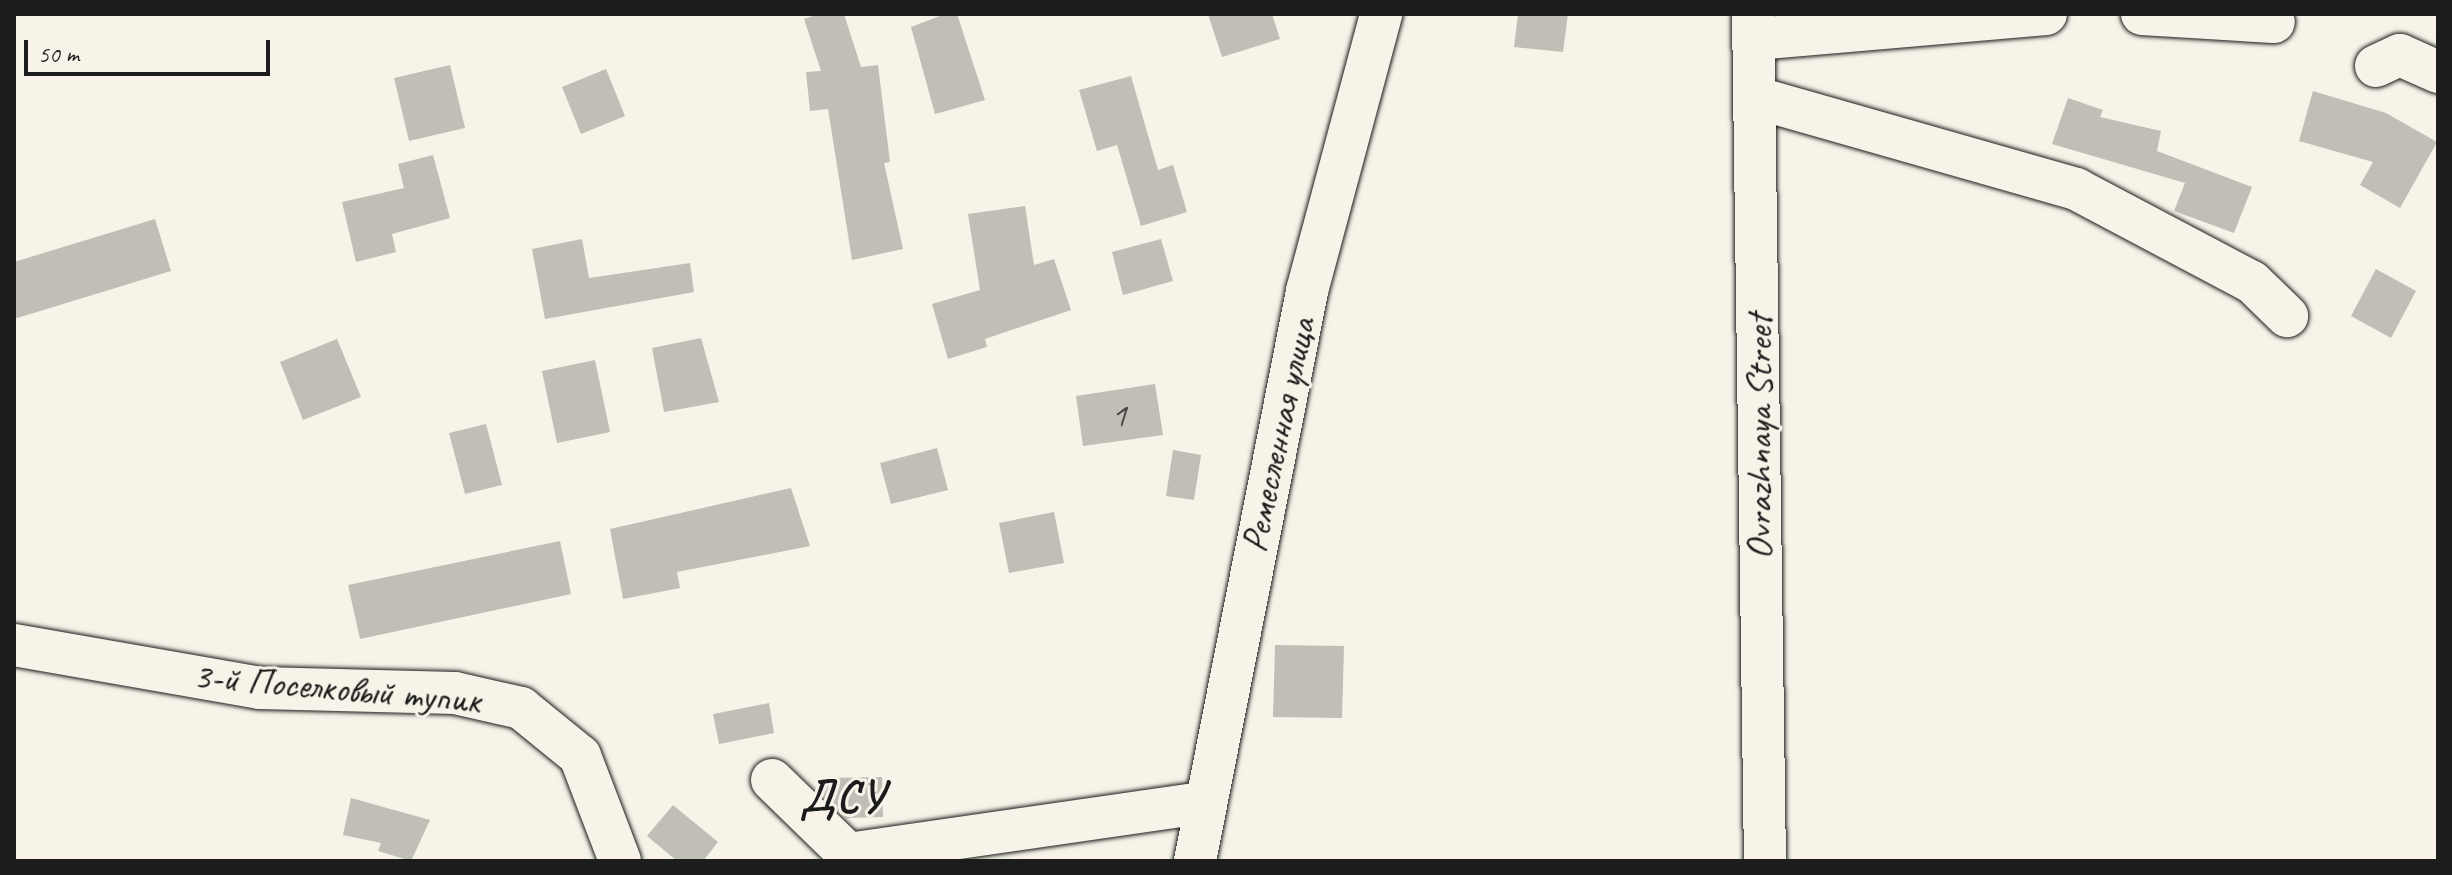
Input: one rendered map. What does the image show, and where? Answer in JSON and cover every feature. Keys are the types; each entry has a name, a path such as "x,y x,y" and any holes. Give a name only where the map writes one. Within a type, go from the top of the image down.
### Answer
{"street":[{"name":"Ремесленная улица","path":"1195,861 1203,803 1307,291 1381,14"},
{"path":"2142,14 2274,22"},
{"path":"1754,26 2024,15"},
{"name":"Ovrazhnaya Street","path":"1754,26 1765,861"},
{"path":"2376,66 2400,55 2438,72"},
{"path":"1757,98 2076,189 2252,282 2287,316"},
{"name":"3-й Поселковый тупик","path":"14,645 260,688 455,693 521,708 580,756 620,861"},
{"path":"772,780 848,854 1203,803"}],"building":[{"path":"819,14 844,14 861,67 878,65 890,162 884,163 903,249 852,260 828,109 810,111 806,72 821,71 804,19"},
{"path":"945,14 957,14 985,100 935,114 911,27"},
{"path":"1208,14 1272,14 1280,39 1222,57"},
{"path":"1518,14 1568,14 1563,52 1514,47"},
{"path":"450,65 465,128 409,141 394,78"},
{"path":"606,69 625,116 581,134 562,87"},
{"path":"1131,76 1158,170 1173,165 1187,212 1141,226 1117,145 1097,151 1079,90"},
{"path":"2313,91 2386,113 2437,142 2400,208 2360,185 2373,162 2299,141"},
{"path":"2068,98 2103,110 2100,117 2161,131 2157,151 2252,187 2234,233 2174,211 2185,183 2052,144"},
{"path":"433,155 450,218 392,234 396,252 356,262 342,202 404,188 398,164"},
{"path":"1025,206 1034,265 1054,259 1071,310 985,339 987,347 948,359 932,304 980,290 968,214"},
{"path":"155,219 171,271 14,319 14,262"},
{"path":"582,239 589,278 690,263 694,292 545,319 532,249"},
{"path":"1161,239 1173,281 1123,295 1112,252"},
{"path":"2376,269 2416,291 2391,338 2351,316"},
{"path":"701,338 719,402 664,412 652,348"},
{"path":"337,339 361,397 303,420 280,362"},
{"path":"595,360 610,432 557,443 542,371"},
{"path":"1155,384 1163,435 1083,446 1076,396"},
{"path":"486,424 502,485 465,494 449,433"},
{"path":"937,448 948,490 891,504 880,463"},
{"path":"1173,450 1201,455 1194,500 1166,496"},
{"path":"791,488 810,546 677,572 680,588 623,599 610,529"},
{"path":"1054,512 1064,563 1009,573 999,523"},
{"path":"560,541 571,594 360,639 348,585"},
{"path":"1275,645 1344,646 1342,718 1273,717"},
{"path":"769,703 774,733 719,744 713,714"},
{"path":"882,777 883,817 846,818 824,797 823,778"},
{"path":"351,798 430,820 411,861 378,851 381,843 343,835"},
{"path":"673,805 718,842 703,861 677,861 647,836"}],"district":[{"name":"ДСУ","path":"842,796"}]}
